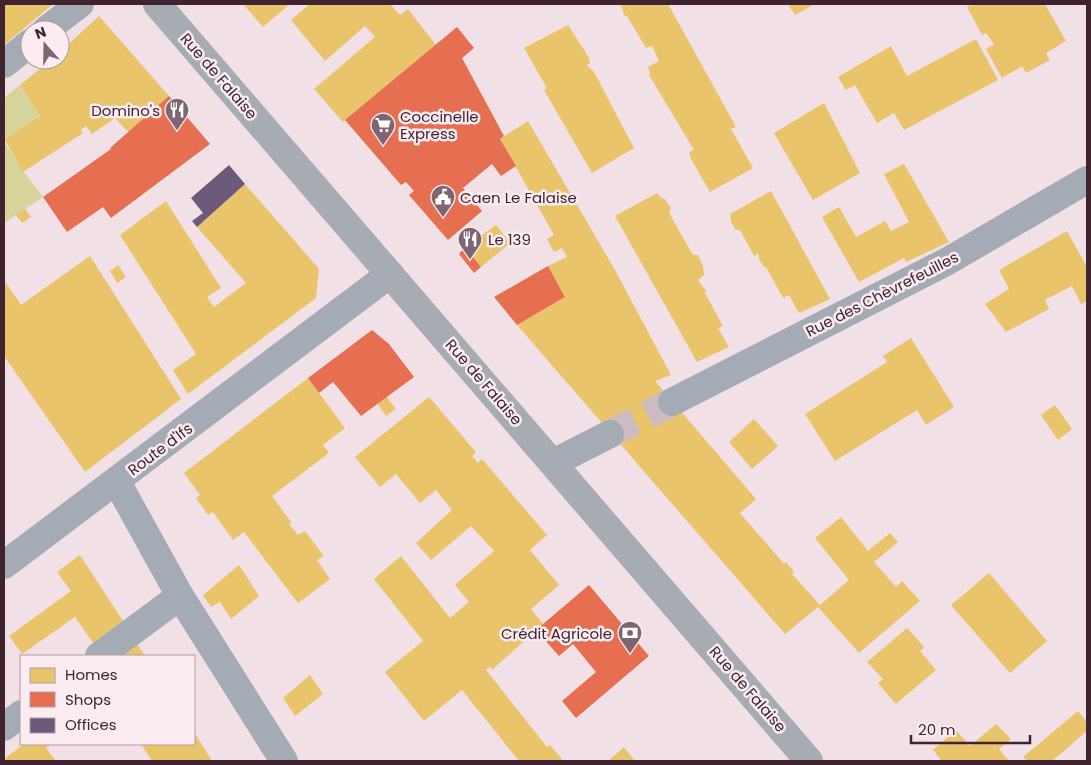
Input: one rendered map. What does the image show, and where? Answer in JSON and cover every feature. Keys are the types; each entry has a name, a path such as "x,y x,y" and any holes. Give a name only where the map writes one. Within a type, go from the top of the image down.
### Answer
{"main road":[{"name":"Rue de Falaise","path":"157,4 810,761"}],"street":[{"path":"59,20 80,4"},
{"path":"4,64 20,51"},
{"name":"Rue des Chèvrefeuilles","path":"672,402 946,262 1087,180"},
{"name":"Route d'Ifs","path":"284,761 180,596 117,482 390,274"},
{"path":"553,463 610,434"},
{"path":"4,566 117,482"},
{"path":"99,655 180,596"},
{"path":"4,726 20,715"}],"shaded area":[{"path":"20,85 40,116 4,139 4,98"},
{"path":"4,142 43,197 4,223"}],"building: Homes":[{"path":"4,4 53,4 34,20 20,20 20,32 4,45"},
{"path":"243,4 290,4 263,27"},
{"path":"310,4 390,4 400,15 408,9 436,45 343,122 314,89 375,37 365,26 325,61 291,20"},
{"path":"620,4 668,4 736,127 731,129 753,168 710,192 691,159 689,152 694,150 649,75 648,67 659,61 652,46 646,48 627,16 625,16"},
{"path":"788,4 815,4 795,15"},
{"path":"972,4 1045,4 1066,41 1046,53 1050,60 1026,73 1022,66 1002,78 986,49 994,44 986,33 982,35 967,7"},
{"path":"99,16 169,96 128,132 115,118 92,134 86,126 81,130 83,133 23,172 4,139 40,116 20,85 39,70 70,70 70,43"},
{"path":"568,25 588,56 590,63 587,65 594,72 634,148 592,173 544,90 547,88 524,48"},
{"path":"976,39 998,80 904,130 894,113 877,123 855,85 846,90 838,77 891,46 907,76"},
{"path":"824,103 860,173 813,200 774,133"},
{"path":"528,121 615,270 671,375 655,381 756,499 740,513 784,564 786,562 794,572 792,574 820,605 849,580 815,538 841,517 868,551 890,533 898,542 874,562 896,587 902,581 920,601 859,653 818,607 785,634 517,325 565,297 548,266 567,257 562,248 554,252 547,239 554,235 500,139"},
{"path":"904,164 949,242 906,262 904,258 859,282 822,217 839,207 856,237 885,221 891,231 909,222 884,174"},
{"path":"245,184 319,269 316,298 188,394 173,370 196,354 120,235 166,201 221,288 207,297 214,307 246,283 197,227"},
{"path":"771,191 830,299 799,313 789,295 783,298 766,267 764,267 759,259 758,253 754,256 740,230 736,230 731,222 730,214"},
{"path":"657,193 661,198 665,199 671,208 669,213 693,255 698,255 703,266 704,275 698,280 706,291 705,293 723,326 718,328 729,347 697,362 615,216"},
{"path":"25,209 31,217 22,223 16,215"},
{"path":"496,225 510,243 481,267 465,247"},
{"path":"1067,231 1087,267 1087,301 1081,304 1072,286 1045,300 1049,309 1006,332 985,304 1009,289 999,270"},
{"path":"90,256 181,399 85,472 4,356 4,280 21,305"},
{"path":"118,265 126,277 117,283 110,271"},
{"path":"911,338 954,407 926,425 917,410 835,461 805,414 887,362 883,356"},
{"path":"308,378 345,428 323,445 329,453 272,496 298,535 305,531 324,556 317,560 330,579 298,603 244,532 233,540 213,512 208,515 196,498 200,495 184,473"},
{"path":"386,396 396,409 386,416 377,403"},
{"path":"429,397 476,452 472,456 478,463 482,459 547,535 530,550 559,585 531,609 543,624 492,670 490,667 486,670 547,747 550,745 562,759 560,761 519,761 462,690 424,721 385,672 423,641 374,579 401,556 450,618 469,602 455,585 494,551 471,526 431,560 416,543 452,510 436,490 420,503 396,474 380,487 355,457"},
{"path":"1055,405 1072,429 1058,440 1041,415"},
{"path":"754,419 778,446 752,469 729,442"},
{"path":"80,555 123,621 93,643 75,617 22,654 9,636 71,591 57,572"},
{"path":"239,565 259,596 231,619 220,602 211,607 203,595"},
{"path":"989,573 1047,641 1010,673 951,605"},
{"path":"907,628 924,647 920,651 936,670 896,704 878,683 883,679 867,662"},
{"path":"135,641 144,655 116,655"},
{"path":"310,675 323,694 295,716 283,698"},
{"path":"1078,711 1087,722 1087,731 1052,761 1027,761 1023,757"},
{"path":"996,724 1011,739 999,749 1009,761 942,761 933,750 956,730 970,746"},
{"path":"195,734 212,761 152,761 142,745 195,745"},
{"path":"23,745 50,745 46,748 56,761 4,761 4,759"},
{"path":"624,747 635,761 608,761"}],"building: Shops":[{"path":"457,27 474,48 462,58 504,136 500,139 516,166 501,176 492,164 463,188 482,211 448,240 409,195 414,191 406,182 401,185 345,120"},
{"path":"169,96 210,144 111,218 103,207 67,232 43,197 111,149"},
{"path":"465,247 481,267 474,273 459,254"},
{"path":"548,266 565,297 517,325 494,297"},
{"path":"372,330 389,344 414,377 361,416 333,382 319,393 308,378"},
{"path":"589,585 649,656 576,718 562,701 596,672 573,644 559,656 536,630"}],"building: Offices":[{"path":"229,165 245,184 197,227 192,221 203,213 191,198"}],"tunnel":[{"path":"610,434 672,402"}],"place":[{"name":"Domino's","path":"177,131"},
{"name":"Coccinelle Express","path":"383,146"},
{"name":"Caen Le Falaise","path":"443,218"},
{"name":"Le 139","path":"470,260"},
{"name":"Crédit Agricole","path":"630,654"}]}
